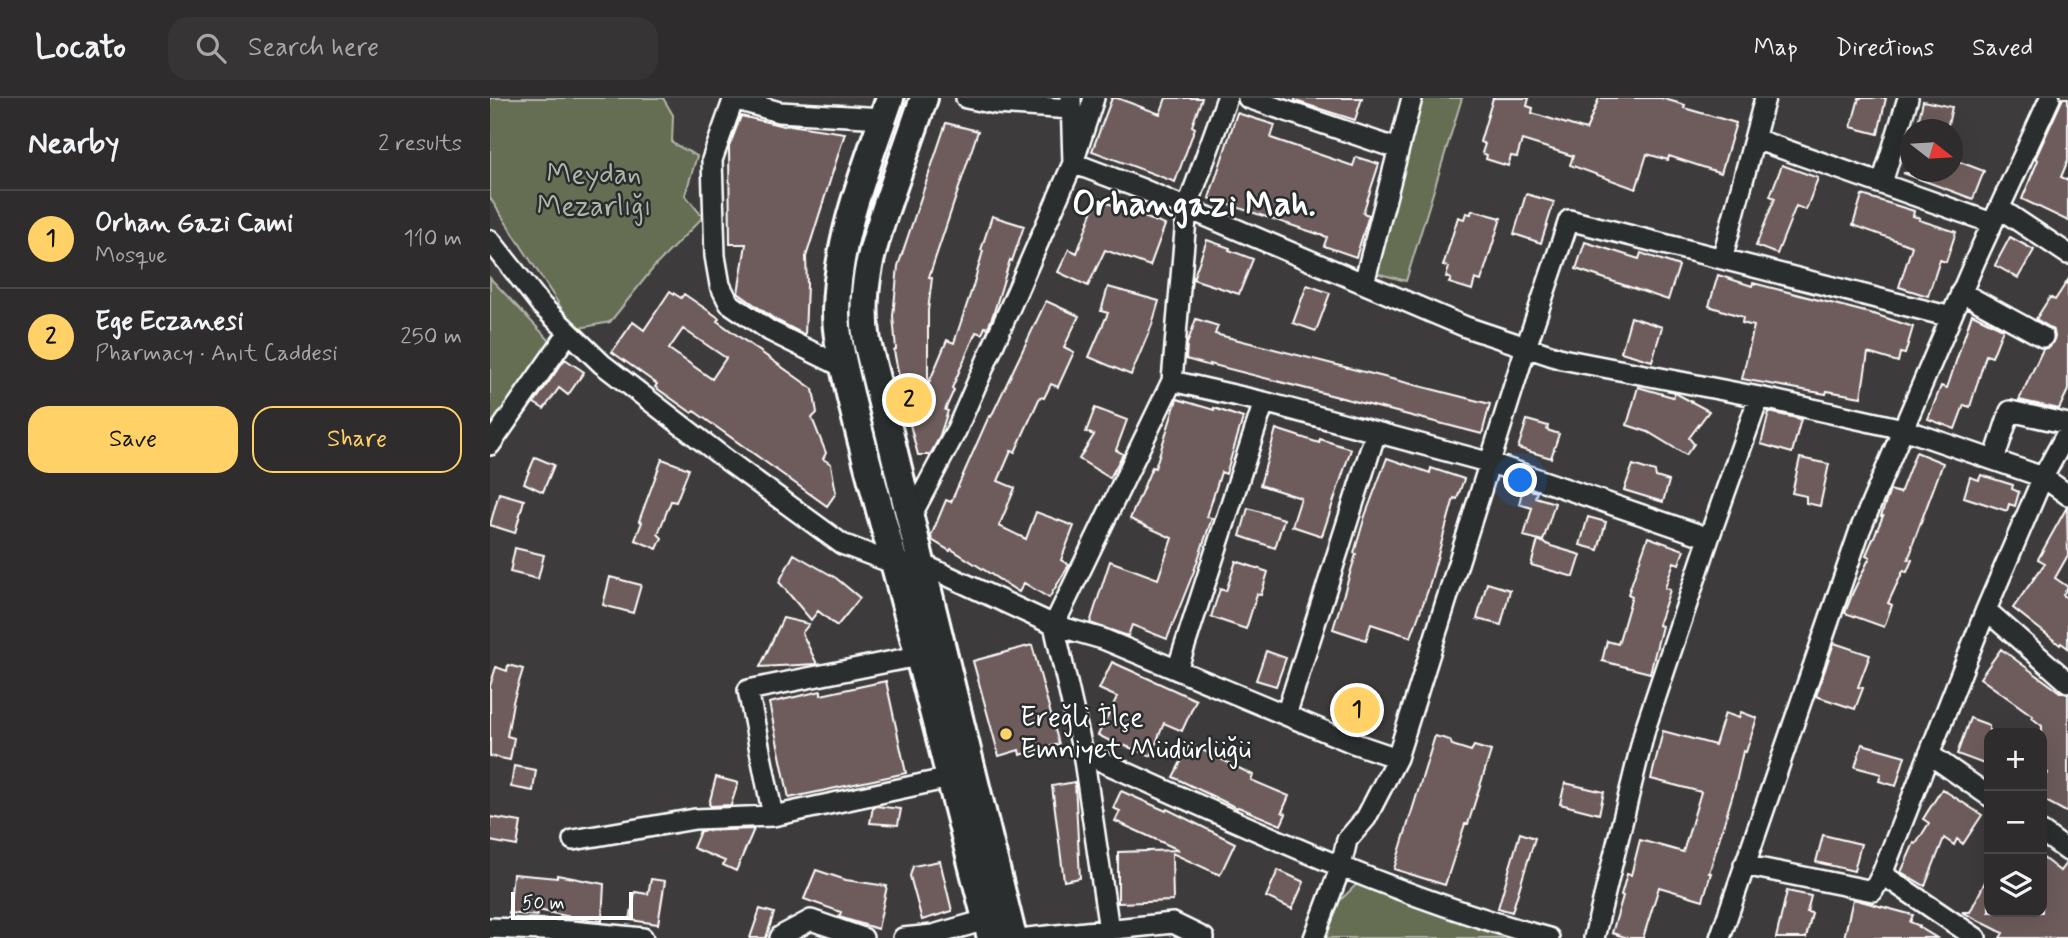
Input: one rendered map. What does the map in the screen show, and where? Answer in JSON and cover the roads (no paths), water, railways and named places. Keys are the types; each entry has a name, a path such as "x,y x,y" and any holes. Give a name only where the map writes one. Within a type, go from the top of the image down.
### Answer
{"main road":[{"path":"924,98 873,245 867,271 864,321 1013,938"},
{"path":"886,108 849,222 840,266 836,315 838,341 856,422 989,929"}],"street":[{"path":"966,98 996,104 1071,104 1073,163"},
{"path":"910,518 956,431 1073,163 1094,98"},
{"path":"1109,930 1083,753 1054,625 1171,380 1187,208 1227,98"},
{"path":"1248,98 1398,149"},
{"path":"1364,283 1412,98"},
{"path":"1722,259 1765,98"},
{"path":"1882,183 1908,98"},
{"path":"1720,938 1860,530 1961,292 2050,98"},
{"path":"845,368 770,331 729,303 720,285 715,256 712,160 734,99 779,112 886,108"},
{"path":"1755,139 1882,183 1996,215 2068,254"},
{"path":"1073,163 1142,189 1466,327 1562,359 1759,397 1903,429 2043,477 2068,495"},
{"path":"1314,938 1341,866 1347,840 1366,818 1397,758 1526,347 1569,220 1951,317"},
{"path":"490,240 542,306 602,364 842,544 895,564 922,564 1054,625 1103,639 1353,743 1397,758"},
{"path":"1961,292 2043,337"},
{"path":"490,445 569,332"},
{"path":"1171,380 1491,463 1709,538"},
{"path":"1594,938 1644,729 1759,397"},
{"path":"1177,670 1264,402"},
{"path":"1994,460 2010,411 2068,424"},
{"path":"1744,865 1873,891 1986,610 2043,477 2068,431"},
{"path":"1286,715 1376,432"},
{"path":"1986,610 2068,682"},
{"path":"773,816 748,690 918,656"},
{"path":"1083,753 1341,866 1489,922 1549,938"},
{"path":"1929,754 1984,792"},
{"path":"573,840 695,819 773,816 950,778"},
{"path":"2047,835 2068,850"},
{"path":"1882,874 1976,938"},
{"path":"780,938 811,920 863,938"},
{"path":"490,928 571,931 643,938"},
{"path":"903,938 989,929"},
{"path":"1028,938 1109,930 1174,931 1204,938"}],"place":[{"name":"Ege Eczanesi","path":"909,400"},
{"name":"Orhan Gazi Cami","path":"1357,710"},
{"name":"Ereğli İlçe Emniyet Müdürlüğü","path":"1006,734"}],"district":[{"name":"Orhangazi Mah.","path":"1194,205"}],"park label":[{"name":"Meydan Mezarlığı","path":"594,191"}]}
